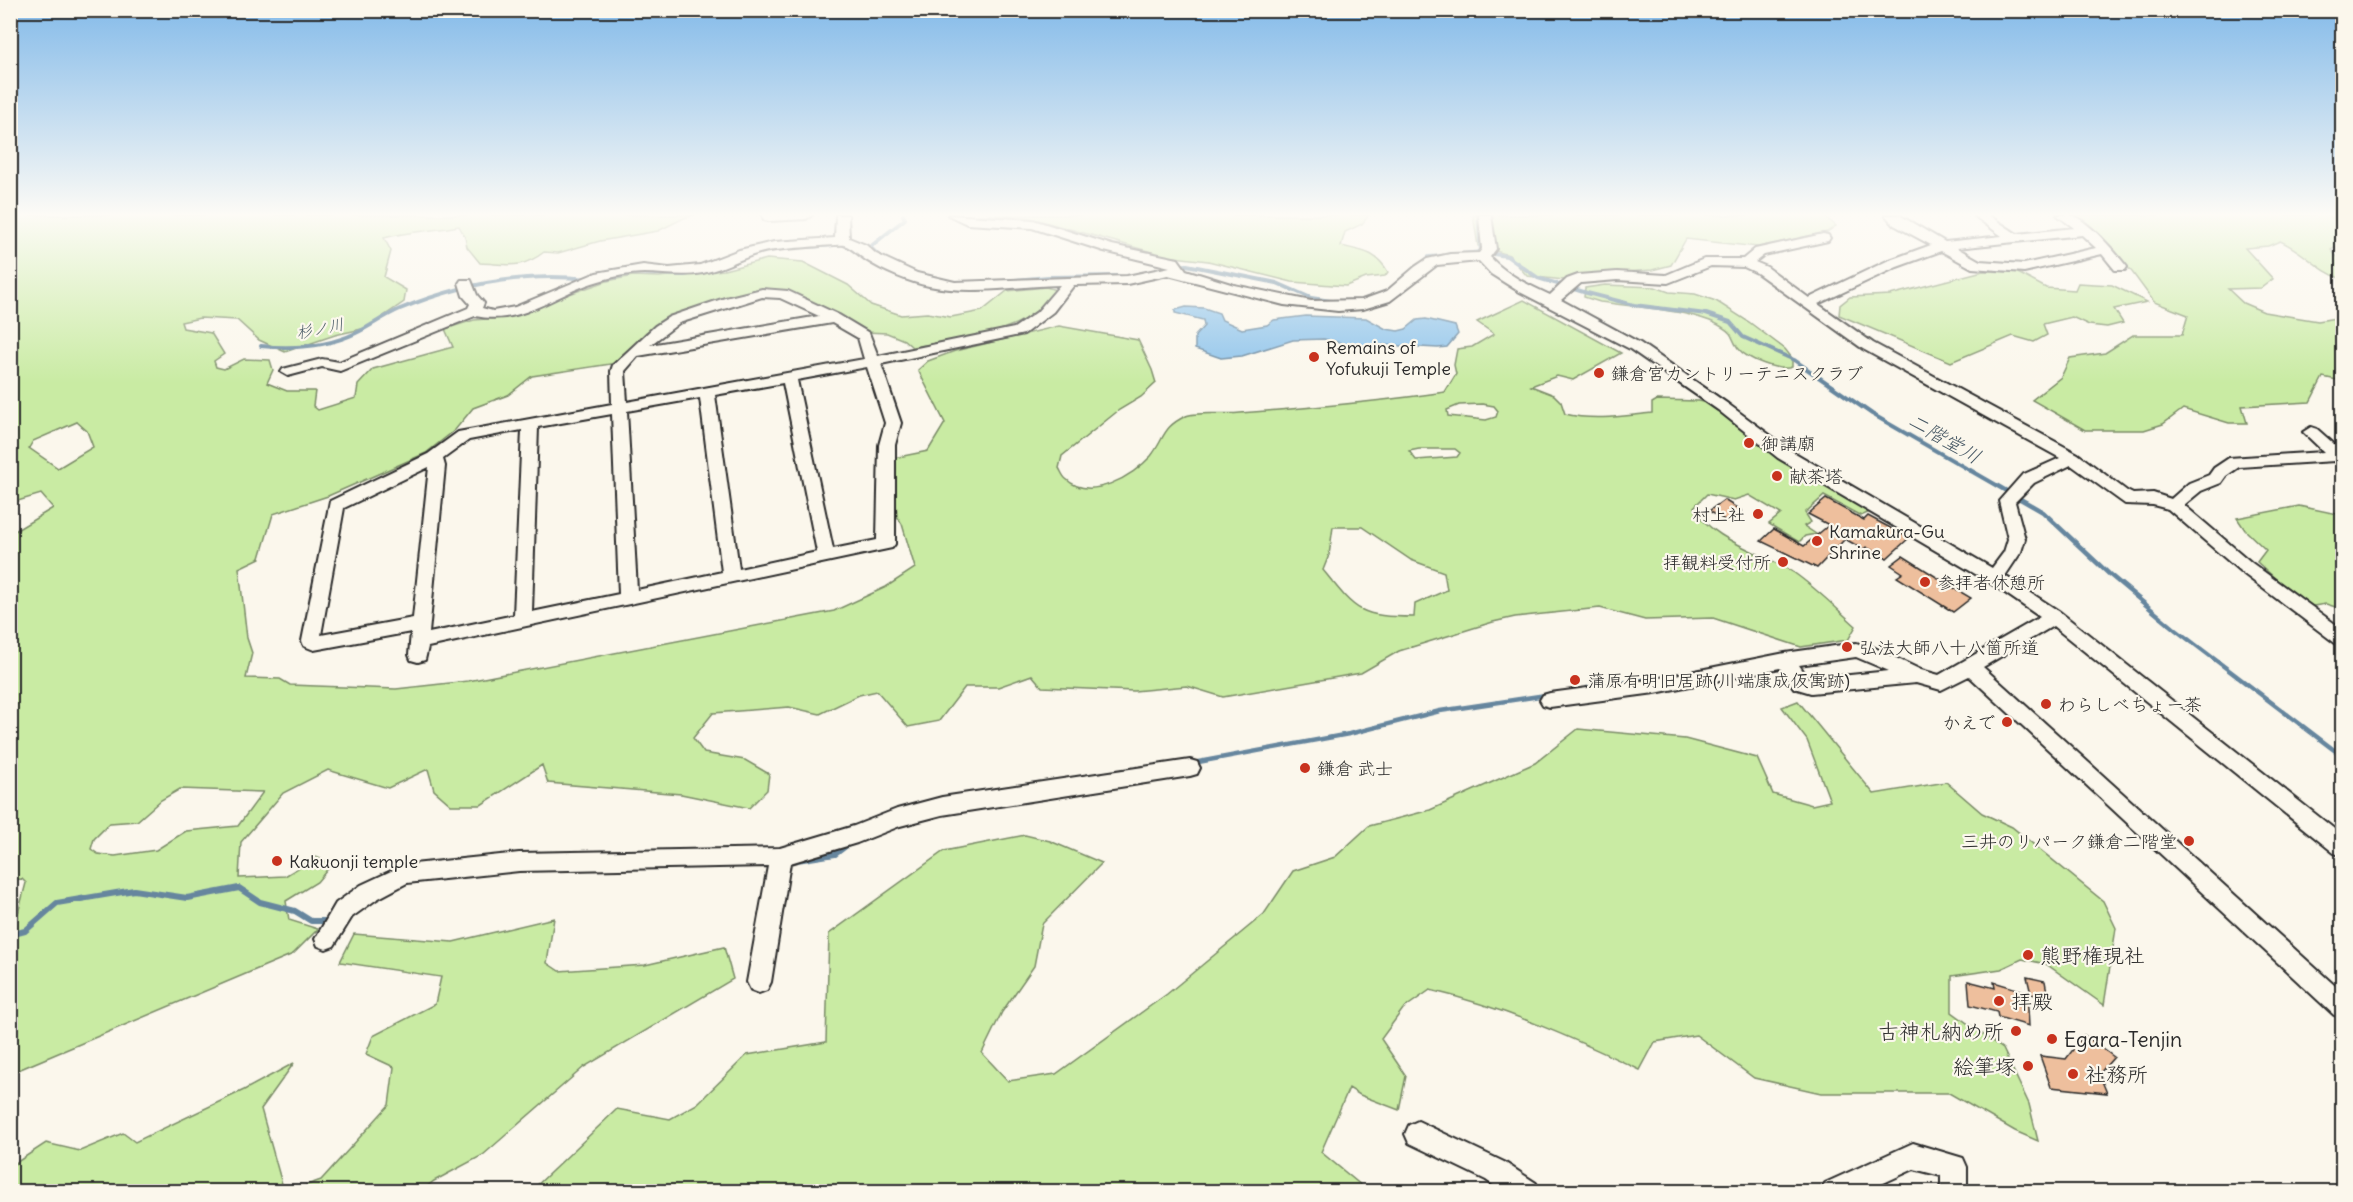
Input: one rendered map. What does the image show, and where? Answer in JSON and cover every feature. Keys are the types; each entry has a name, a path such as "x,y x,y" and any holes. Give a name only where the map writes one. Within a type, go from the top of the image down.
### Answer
{"street":[{"path":"288,372 322,363 340,367 474,311 494,315 519,311 596,277 631,271"},
{"path":"661,271 684,271"},
{"path":"901,271 921,280 973,287 1043,281 1127,280 1168,272 1183,273 1271,298 1334,306 1369,304 1383,299 1396,293 1421,271"},
{"path":"1496,271 1635,346 1723,407 1784,454 1995,578 2054,617 2343,847"},
{"path":"1552,301 1578,279 1617,276 1668,279 1687,271"},
{"path":"1764,271 1868,346 2072,458 2121,495 2131,500 2153,499 2174,504 2246,567 2343,638"},
{"path":"1809,303 1877,271"},
{"path":"628,598 620,407 620,365 660,329 674,320 751,295 783,294 834,318 864,336 871,362 893,423 887,446 886,544 523,620 419,640 314,643 311,641 336,504 434,458 464,436 620,407 789,376 871,362 1019,331 1035,322 1055,303 1070,281"},
{"path":"466,283 470,296 477,303 474,311"},
{"path":"637,352 834,318"},
{"path":"789,376 826,556"},
{"path":"707,391 731,576"},
{"path":"523,620 530,424"},
{"path":"2311,432 2340,458"},
{"path":"419,640 436,466 434,458"},
{"path":"1995,578 2016,547 2019,538 2007,508 2007,501 2028,479 2072,458"},
{"path":"2174,504 2195,487 2215,478 2235,462 2340,458"},
{"path":"1550,700 1655,686 1785,660 1856,650 1868,653 1916,676 1941,683 2054,617"},
{"path":"1785,660 1801,683 1811,686 1916,676"},
{"path":"1971,667 2343,1008"},
{"path":"326,939 344,910 369,892 404,874 519,862 780,857 897,818 942,806 1190,768"},
{"path":"759,982 780,857"},
{"path":"1418,1134 1496,1171 1527,1191"},
{"path":"1834,1191 1913,1156 1954,1167 1954,1191"}],"green space":[{"path":"11,271 386,271 384,277 406,290 404,302 366,328 335,335 285,352 259,340 237,320 200,318 181,322 183,328 211,333 224,354 214,361 216,367 224,369 244,359 270,360 273,370 267,383 287,391 315,391 313,406 318,410 356,398 358,385 373,369 453,347 445,329 474,320 511,317 607,281 633,276 659,277 714,271 821,271 848,285 871,305 901,315 927,313 951,317 982,311 1007,291 1046,287 1059,291 1045,306 1011,326 972,337 912,347 904,340 887,333 865,332 768,292 684,312 646,332 617,363 532,376 508,395 473,408 455,430 426,453 328,496 273,514 260,558 239,568 247,638 252,653 246,678 280,679 290,685 396,689 468,681 834,611 886,587 915,568 902,524 897,516 893,458 928,451 945,423 918,370 928,361 955,351 1059,326 1138,340 1156,383 1141,397 1119,410 1062,456 1059,468 1065,478 1076,485 1087,488 1111,484 1134,471 1156,450 1172,424 1186,416 1317,407 1445,392 1456,374 1454,365 1457,349 1472,347 1494,334 1477,322 1524,300 1621,353 1573,380 1557,376 1531,386 1554,395 1561,402 1565,414 1597,418 1652,413 1652,403 1657,400 1699,401 1717,405 1861,502 1870,512 1861,516 1824,496 1805,513 1811,522 1804,526 1816,534 1805,536 1799,542 1769,524 1781,514 1749,495 1734,500 1707,494 1694,507 1711,528 1793,572 1818,591 1856,626 1848,640 1801,647 1713,618 1645,620 1600,608 1515,617 1493,622 1399,651 1361,673 1223,697 1187,686 1134,691 1042,687 1032,675 998,687 965,687 939,721 908,727 877,691 859,695 820,714 789,707 713,713 693,738 704,753 745,760 769,774 767,790 749,808 681,794 548,783 542,765 481,805 451,805 434,790 428,769 388,788 328,770 283,793 241,842 239,878 285,876 316,857 332,864 317,882 286,901 289,920 318,929 293,954 11,1073 11,926 16,921 26,883 22,879 10,880 10,534 53,508 41,494 11,503","holes":["1459,405 1494,406 1498,411 1496,417 1486,420 1448,416 1447,410","77,422 87,431 93,447 58,468 29,448 33,441","1455,449 1460,453 1457,457 1416,460 1409,451","1333,527 1362,527 1411,560 1444,572 1447,590 1415,604 1414,617 1370,613 1360,609 1343,595 1323,570 1329,555","180,789 263,792 238,826 186,831 156,850 115,856 98,854 91,849 94,839 110,823 137,821 161,800"]},
{"path":"1248,271 1388,272 1385,276 1366,278 1346,286 1292,282"},
{"path":"1523,271 1637,271 1598,274 1564,280 1527,276"},
{"path":"1986,271 2016,272 2046,288 2075,290 2078,283 2112,285 2147,302 2114,309 2123,323 2107,327 2089,325 2072,317 2043,324 2047,335 2034,342 2013,336 1951,362 1839,315 1840,305 1850,297 1890,295"},
{"path":"2266,271 2273,279 2261,288 2228,289 2243,303 2264,312 2318,321 2342,317 2342,381 2323,377 2310,402 2242,406 2247,423 2229,423 2183,409 2163,424 2144,430 2085,430 2032,400 2061,377 2070,358 2105,353 2133,335 2182,335 2188,315 2154,302 2132,272"},
{"path":"2326,271 2342,271 2342,279"},
{"path":"1605,285 1655,287 1669,292 1695,294 1716,301 1785,349 1792,358 1792,367 1779,368 1763,364 1748,356 1738,348 1729,332 1710,321 1680,313 1600,302 1584,297 1585,288"},
{"path":"2299,506 2342,515 2342,609 2326,604 2307,607 2257,562 2266,550 2245,530 2237,518"},
{"path":"1798,701 1874,794 1946,782 1982,813 2012,827 2103,901 2116,928 2104,1005 2046,964 2022,959 2001,969 1952,976 1952,1012 2003,1049 2029,1104 2038,1141 2015,1131 1949,1093 1821,1093 1754,1078 1696,1035 1655,1042 1640,1070 1511,1014 1430,990 1403,1009 1381,1039 1406,1076 1399,1110 1360,1095 1349,1088 1321,1152 1368,1191 531,1191 617,1109 670,1119 697,1104 747,1055 826,1042 829,934 944,851 1025,835 1050,841 1102,863 1042,924 1034,966 1002,1012 982,1053 1008,1081 1056,1074 1167,994 1264,914 1293,871 1335,857 1369,826 1430,810 1535,763 1578,729 1685,739 1757,758 1773,794 1812,805 1830,801 1807,740 1782,707"},
{"path":"554,918 547,963 559,971 645,965 724,947 733,979 584,1067 483,1155 434,1181 421,1191 290,1191 321,1180 389,1105 394,1067 366,1054 373,1036 435,1004 441,977 340,962 354,934 453,942"},
{"path":"294,1063 261,1109 284,1191 11,1191 11,1166 46,1143 80,1151 123,1133 135,1142 244,1090"}],"water":[{"path":"1186,307 1204,308 1219,313 1222,320 1242,329 1267,325 1274,320 1306,316 1366,318 1386,329 1398,331 1406,329 1417,320 1426,319 1455,326 1458,334 1447,347 1438,348 1382,345 1363,348 1324,339 1293,340 1242,356 1221,358 1195,349 1195,336 1204,326 1203,320 1175,313 1175,310"}],"building":[{"path":"1826,499 1864,520 1868,516 1909,538 1887,558 1845,539 1817,568 1761,541 1774,529 1804,546 1829,525 1808,514"},
{"path":"1724,500 1742,511 1728,522 1709,511"},
{"name":"参拝者休憩所","path":"1903,556 1971,598 1953,612 1897,577 1903,573 1891,565"},
{"path":"2027,977 2045,981 2048,998 2031,994"},
{"name":"拝殿","path":"1968,981 1995,988 1994,982 2027,992 2029,1026 1998,1017 1997,1012 1970,1005"},
{"name":"社務所","path":"2084,1035 2114,1057 2099,1074 2107,1093 2051,1087 2040,1056 2066,1059"}],"waterway":[{"name":"杉ノ川","path":"605,279 634,273 684,275 706,271"},
{"name":"二階堂川","path":"1217,271 1277,283 1311,298 1331,301"},
{"name":"二階堂川","path":"1528,271 1538,278 1634,305 1706,314 1730,322 1743,337 1794,360 1872,414 1971,471"},
{"name":"二階堂川","path":"1004,281 1048,277 1118,276"},
{"name":"杉ノ川","path":"261,346 297,347 345,338 400,309 423,300 492,282 540,277 588,279"},
{"name":"二階堂川","path":"1968,469 2043,512 2109,574 2176,630 2342,756"},
{"path":"1587,688 1650,679"},
{"path":"1193,763 1349,734 1440,711 1546,695"},
{"path":"797,860 835,854 852,841"},
{"path":"10,935 25,931 57,903 134,890 187,898 239,888 260,902 295,911 311,921 328,921"}],"place":[{"name":"Remains of Yofukuji Temple","path":"1314,357"},
{"name":"鎌倉宮カントリーテニスクラブ","path":"1599,373"},
{"name":"御講廟","path":"1749,443"},
{"name":"献茶塔","path":"1777,476"},
{"name":"村上社","path":"1758,514"},
{"name":"Kamakura-Gu Shrine","path":"1817,541"},
{"name":"拝観料受付所","path":"1783,562"},
{"name":"参拝者休憩所","path":"1925,582"},
{"name":"弘法大師八十八箇所道","path":"1847,647"},
{"name":"蒲原有明旧居跡(川端康成仮寓跡)","path":"1575,680"},
{"name":"わらしべちょー茶","path":"2046,704"},
{"name":"かえで","path":"2007,722"},
{"name":"鎌倉 武士","path":"1305,768"},
{"name":"三井のリパーク鎌倉二階堂","path":"2189,841"},
{"name":"Kakuonji temple","path":"277,861"},
{"name":"熊野権現社","path":"2028,955"},
{"name":"拝殿","path":"1999,1001"},
{"name":"古神札納め所","path":"2016,1031"},
{"name":"Egara-Tenjin","path":"2052,1039"},
{"name":"絵筆塚","path":"2028,1066"},
{"name":"社務所","path":"2073,1074"}]}
